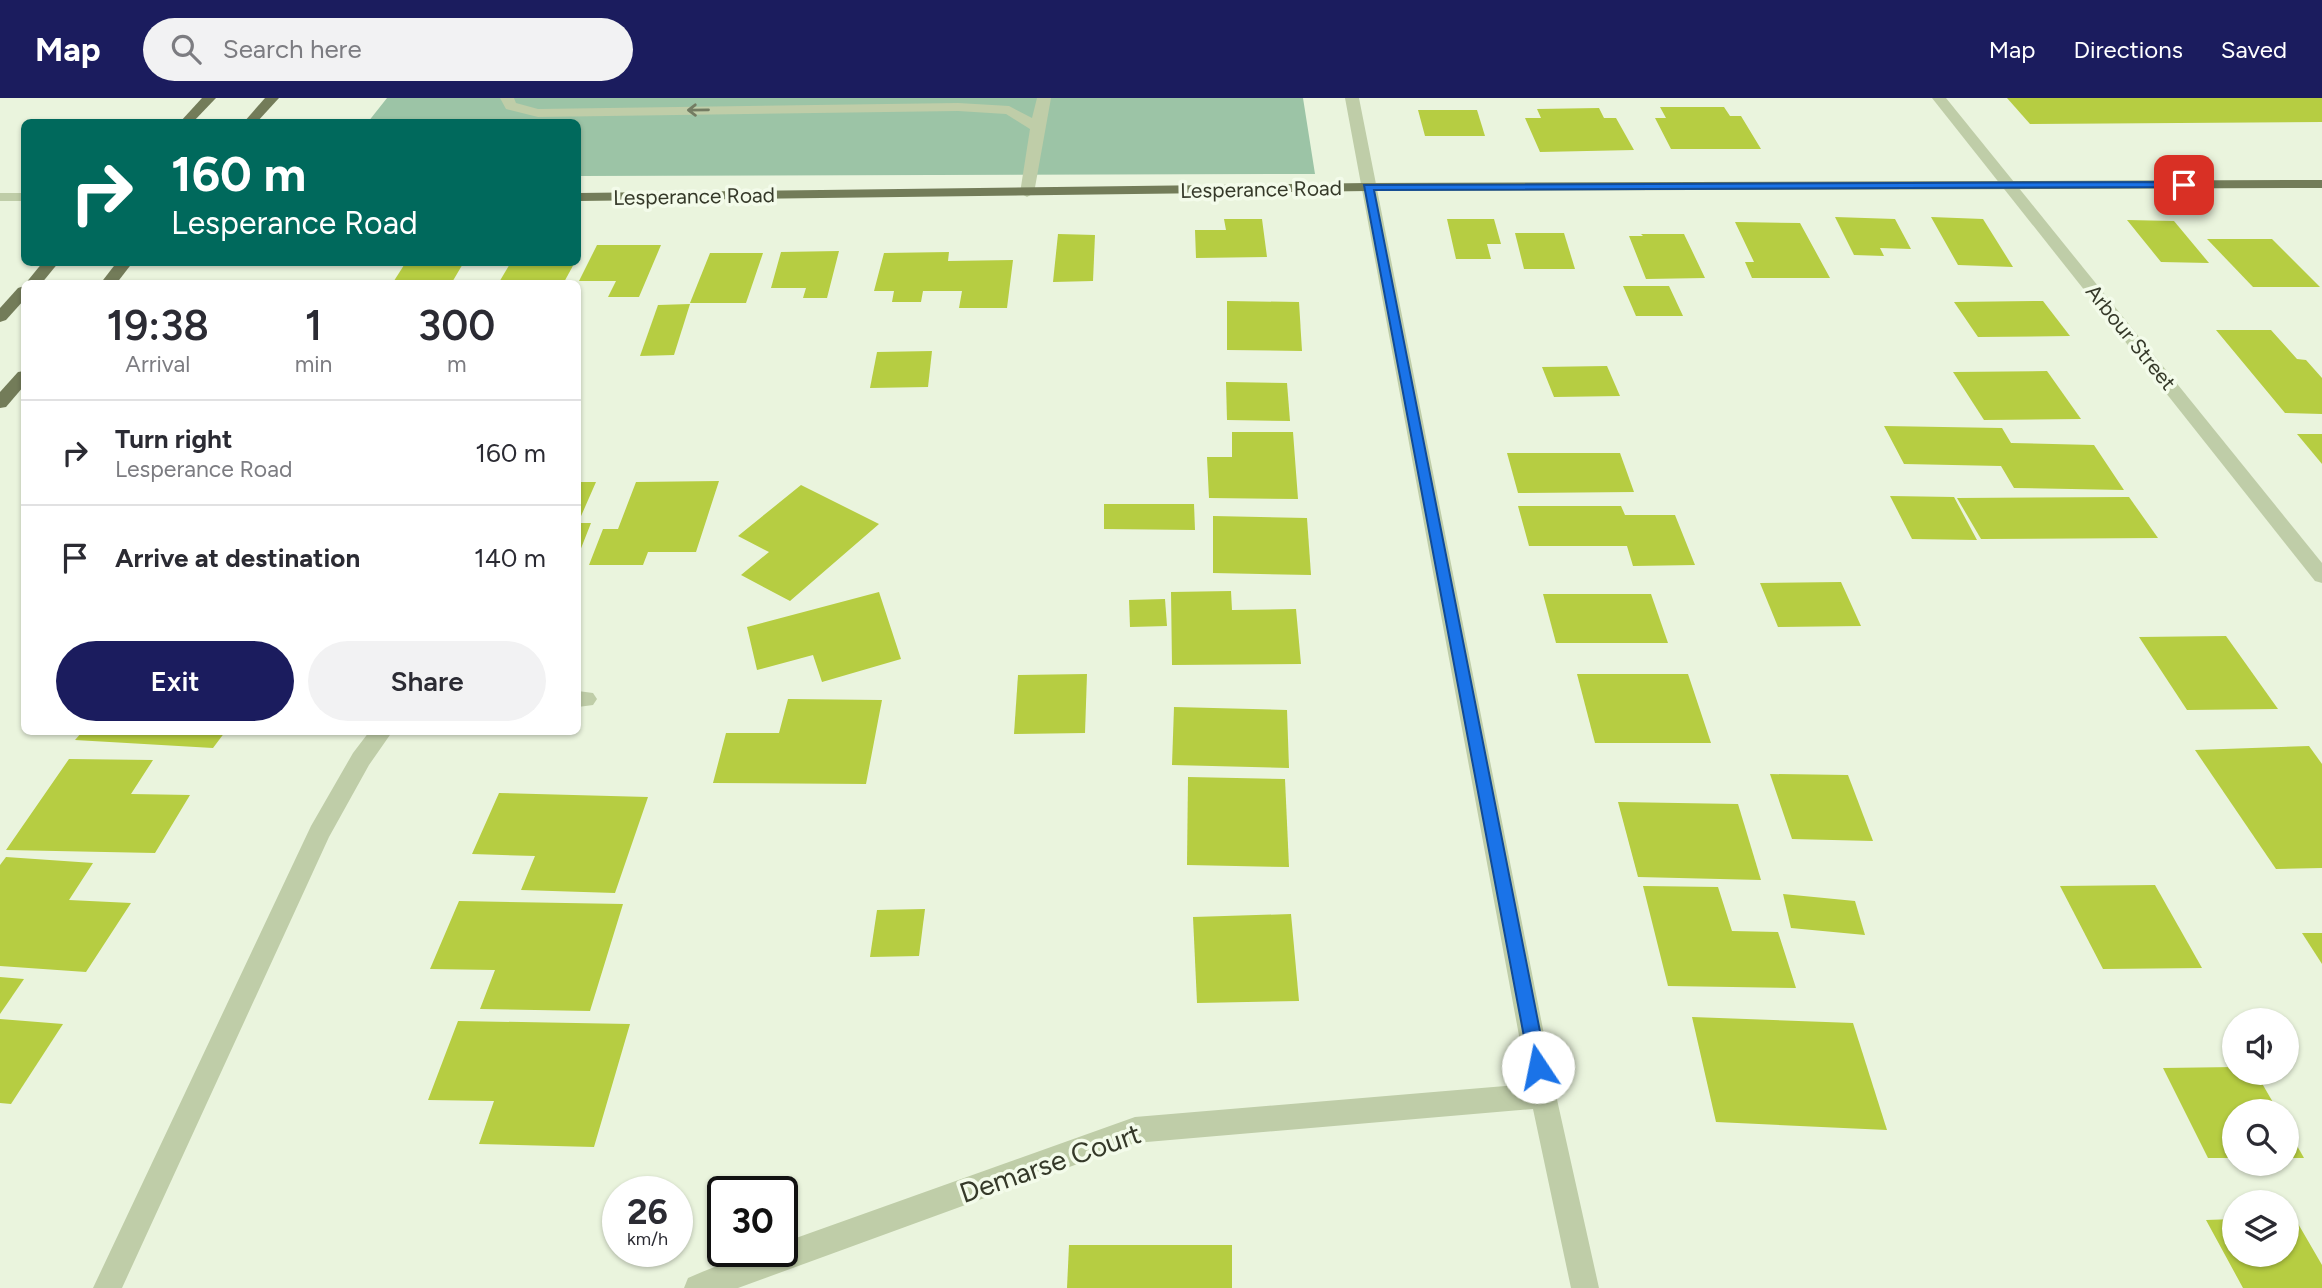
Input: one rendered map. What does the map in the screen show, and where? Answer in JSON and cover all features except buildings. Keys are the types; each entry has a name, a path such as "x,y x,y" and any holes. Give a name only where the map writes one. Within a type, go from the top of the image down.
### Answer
{"main road":[{"path":"189,119 209,98"},
{"path":"253,119 272,98"},
{"name":"Lesperance Road","path":"581,197 1368,187 2322,184"},
{"path":"36,280 48,266"},
{"path":"110,280 123,266"},
{"path":"0,317 21,294"},
{"path":"0,403 21,379"}],"street":[{"path":"507,98 510,106 538,113 958,107 1009,110 1037,127"},
{"path":"1027,193 1044,98"},
{"path":"1352,98 1543,1095 1585,1288"},
{"name":"Arbour Street","path":"1939,98 2322,576"},
{"path":"0,197 21,197"},
{"path":"107,1288 319,833 361,759 379,735"},
{"name":"Demarse Court","path":"698,1288 1135,1130 1543,1095"}],"green space":[{"path":"387,98 1303,98 1315,174 581,176 581,119 370,119"}],"route":[{"path":"1538,1067 1368,187 2184,185"}]}
